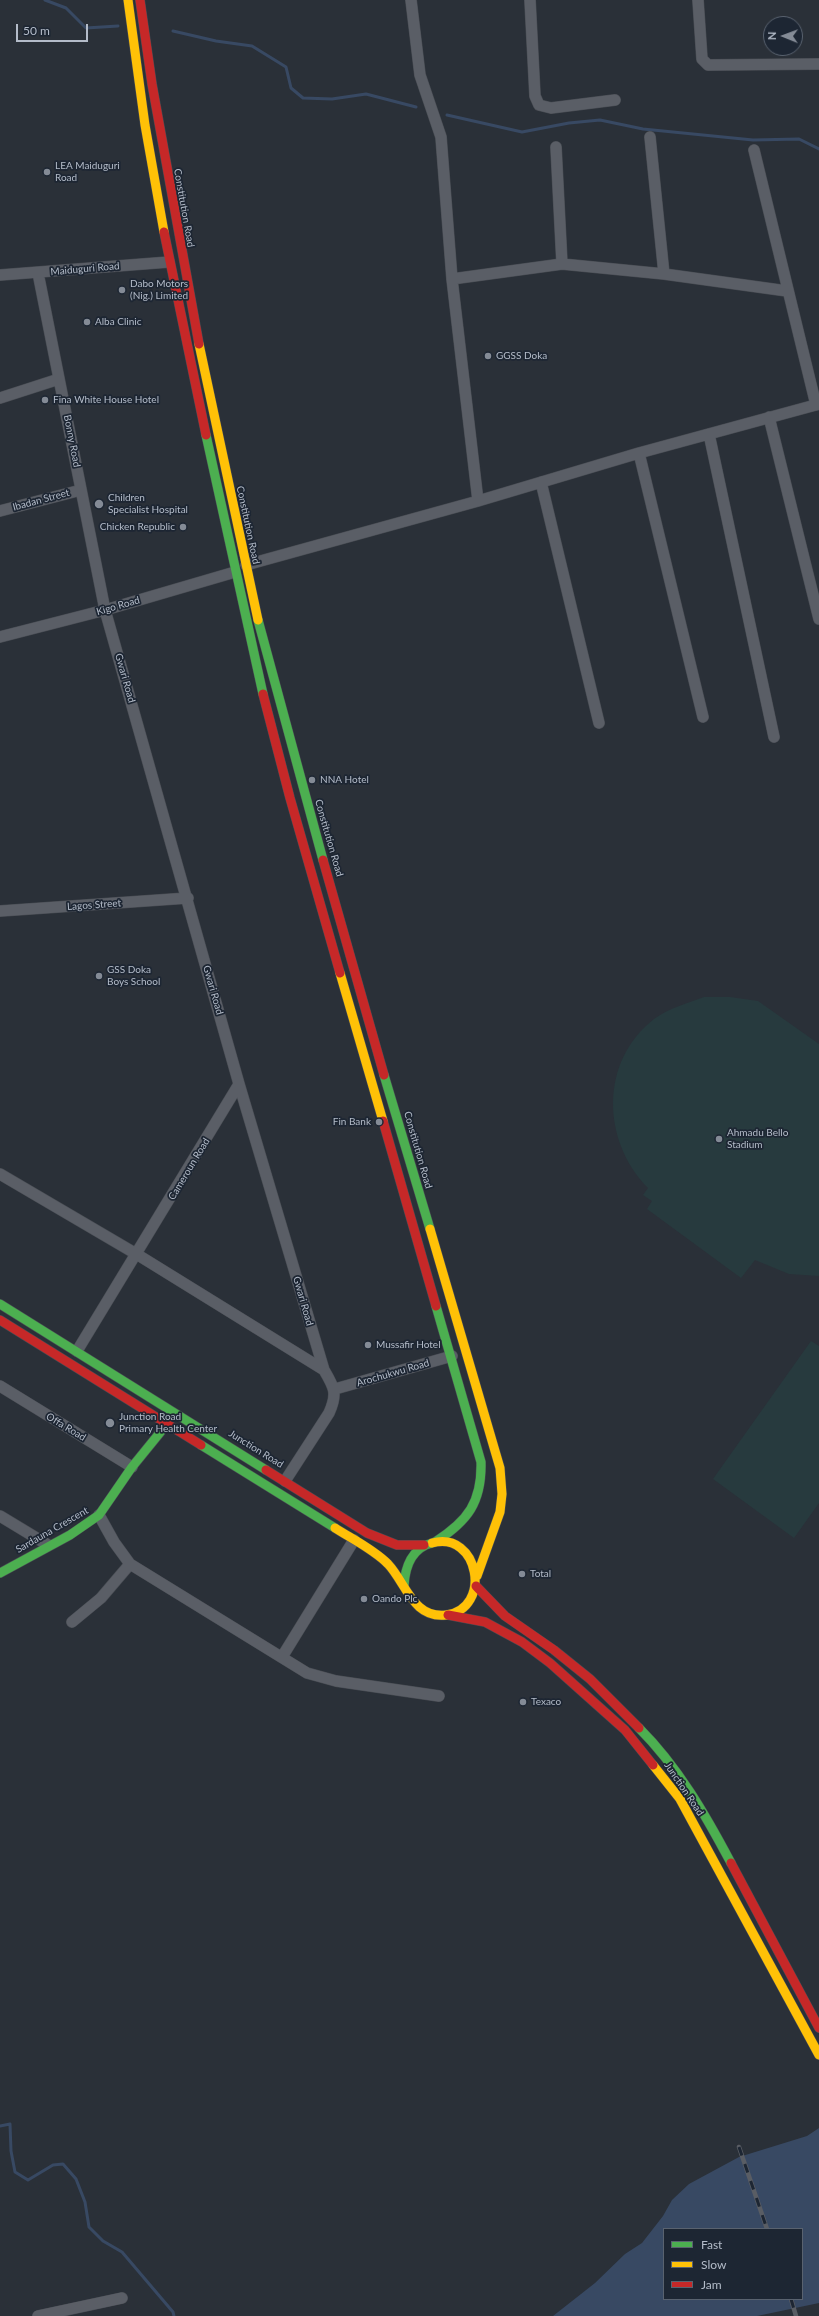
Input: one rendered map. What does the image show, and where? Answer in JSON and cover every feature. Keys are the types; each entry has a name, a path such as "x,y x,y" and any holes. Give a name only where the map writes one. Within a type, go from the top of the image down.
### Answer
{"main road":[{"path":"128,0 145,125 169,262 252,652 290,798 478,1447 482,1477 480,1491 468,1515 446,1535 435,1542"},
{"name":"Constitution Road","path":"140,0 142,22 189,295 265,650 398,1123 500,1468 502,1487 500,1510 481,1554 477,1576"},
{"path":"386,1127 398,1123"},
{"name":"Junction Road","path":"0,1304 78,1351 380,1540 397,1545 424,1545"},
{"path":"0,1320 354,1540 389,1565 404,1586 408,1597 415,1606 425,1612 436,1615 448,1615 466,1605 476,1586 477,1576 474,1564 468,1554 458,1546 447,1542 435,1542 424,1545 414,1552 407,1562 404,1574 404,1586"},
{"name":"Sardauna Crescent","path":"0,1573 70,1534 99,1515 132,1467 167,1424"},
{"name":"Junction Road","path":"476,1586 506,1616 554,1650 590,1679 661,1750 686,1784 714,1830 819,2028"},
{"name":"Junction Road","path":"448,1615 486,1622 522,1642 550,1663 625,1730 680,1799 819,2056"}],"street":[{"path":"411,0 420,75 441,137 452,279 478,501"},
{"path":"530,0 535,96 539,105 551,108 615,100"},
{"path":"698,0 702,59 708,65 819,64"},
{"path":"650,137 664,274"},
{"path":"556,147 562,264"},
{"path":"246,565 478,501 639,453 818,404 787,291 754,150"},
{"name":"Maiduguri Road","path":"0,275 169,262"},
{"path":"452,279 562,264 664,274 787,291"},
{"name":"Bonny Road","path":"38,273 105,610"},
{"path":"0,398 59,379"},
{"path":"770,417 819,619"},
{"path":"709,434 774,737"},
{"path":"639,453 703,717"},
{"path":"541,482 599,723"},
{"name":"Ibadan Street","path":"0,511 81,490"},
{"name":"Kigo Road","path":"0,637 105,610 235,572"},
{"name":"Gwari Road","path":"105,610 188,898 239,1084 324,1370 335,1390"},
{"name":"Lagos Street","path":"0,911 188,898"},
{"name":"Cameroun Road","path":"78,1351 138,1255 239,1084"},
{"name":"Gwari Road","path":"0,1174 138,1255 324,1370"},
{"name":"Arochukwu Road","path":"335,1390 452,1356"},
{"name":"Offa Road","path":"0,1386 132,1467"},
{"path":"285,1480 329,1413 334,1403 335,1390"},
{"path":"99,1515 114,1542 130,1564 307,1673 336,1681 439,1696"},
{"path":"0,1516 48,1545"},
{"path":"282,1657 354,1540"},
{"path":"72,1622 101,1598 130,1564"},
{"path":"38,2316 122,2298"}],"green space":[{"name":"Ahmadu Bello Stadium","path":"704,997 730,997 758,1001 819,1044 819,1276 789,1274 755,1260 741,1278 647,1209 652,1201 643,1195 648,1188 633,1169 622,1148 615,1125 613,1102 616,1079 623,1057 636,1037 654,1019 672,1009"},
{"path":"811,1341 819,1346 819,1503 794,1538 713,1479"}],"water":[{"path":"819,2128 819,2303 757,2316 553,2316 595,2283 625,2254 642,2243 663,2216 672,2200 689,2184 739,2157 807,2136"}],"waterway":[{"path":"45,0 66,8 86,28 118,26"},
{"path":"173,31 216,41 252,46 286,67 291,88 303,98 332,99 366,94 416,107"},
{"path":"447,115 522,132 569,123 600,120 643,129 753,140 799,139 819,149"},
{"path":"0,2126 10,2124 11,2151 15,2172 28,2180 53,2165 63,2164 76,2179 85,2202 89,2227 103,2241 122,2252 173,2312 174,2316"}],"railway":[{"path":"739,2147 767,2228"},
{"path":"791,2300 796,2316"}],"traffic: fast":[{"path":"206,435 263,694"},
{"path":"258,620 323,860"},
{"path":"384,1075 430,1229"},
{"path":"0,1304 266,1470"},
{"path":"435,1542 456,1526 471,1509 476,1499 481,1476 481,1462 436,1306"},
{"path":"0,1573 70,1535 99,1515 132,1467 167,1424"},
{"path":"201,1445 335,1528"},
{"path":"404,1586 406,1572 411,1559 419,1549 432,1543"},
{"path":"639,1728 666,1759 690,1792 731,1863"}],"traffic: slow":[{"path":"128,0 145,125 164,232"},
{"path":"199,344 258,620"},
{"path":"340,973 383,1121"},
{"path":"430,1229 500,1468 502,1494 500,1512 477,1576"},
{"path":"335,1528 369,1549 388,1564 418,1606 435,1615 446,1615 461,1610 470,1599 475,1586 474,1572 469,1558 461,1548 448,1542 432,1543"},
{"path":"653,1765 680,1799 819,2055"}],"traffic: jam":[{"path":"140,0 152,84 199,344"},
{"path":"164,232 206,435"},
{"path":"263,694 290,798 340,973"},
{"path":"323,860 384,1075"},
{"path":"383,1121 436,1306"},
{"path":"0,1320 201,1445"},
{"path":"266,1470 367,1533 397,1545 424,1545"},
{"path":"476,1586 505,1616 554,1650 590,1679 639,1728"},
{"path":"448,1615 485,1622 522,1642 550,1663 625,1730 653,1765"},
{"path":"731,1863 819,2028"}],"place":[{"name":"LEA Maiduguri Road","path":"47,172"},
{"name":"Dabo Motors (Nig.) Limited","path":"122,290"},
{"name":"Alba Clinic","path":"87,322"},
{"name":"GGSS Doka","path":"488,356"},
{"name":"Fina White House Hotel","path":"45,400"},
{"name":"Children Specialist Hospital","path":"99,504"},
{"name":"Chicken Republic","path":"183,527"},
{"name":"NNA Hotel","path":"312,780"},
{"name":"GSS Doka Boys School","path":"99,976"},
{"name":"Fin Bank","path":"379,1122"},
{"name":"Ahmadu Bello Stadium","path":"719,1139"},
{"name":"Mussafir Hotel","path":"368,1345"},
{"name":"Junction Road Primary Health Center","path":"110,1423"},
{"name":"Total","path":"522,1574"},
{"name":"Oando Plc","path":"364,1599"},
{"name":"Texaco","path":"523,1702"}]}
